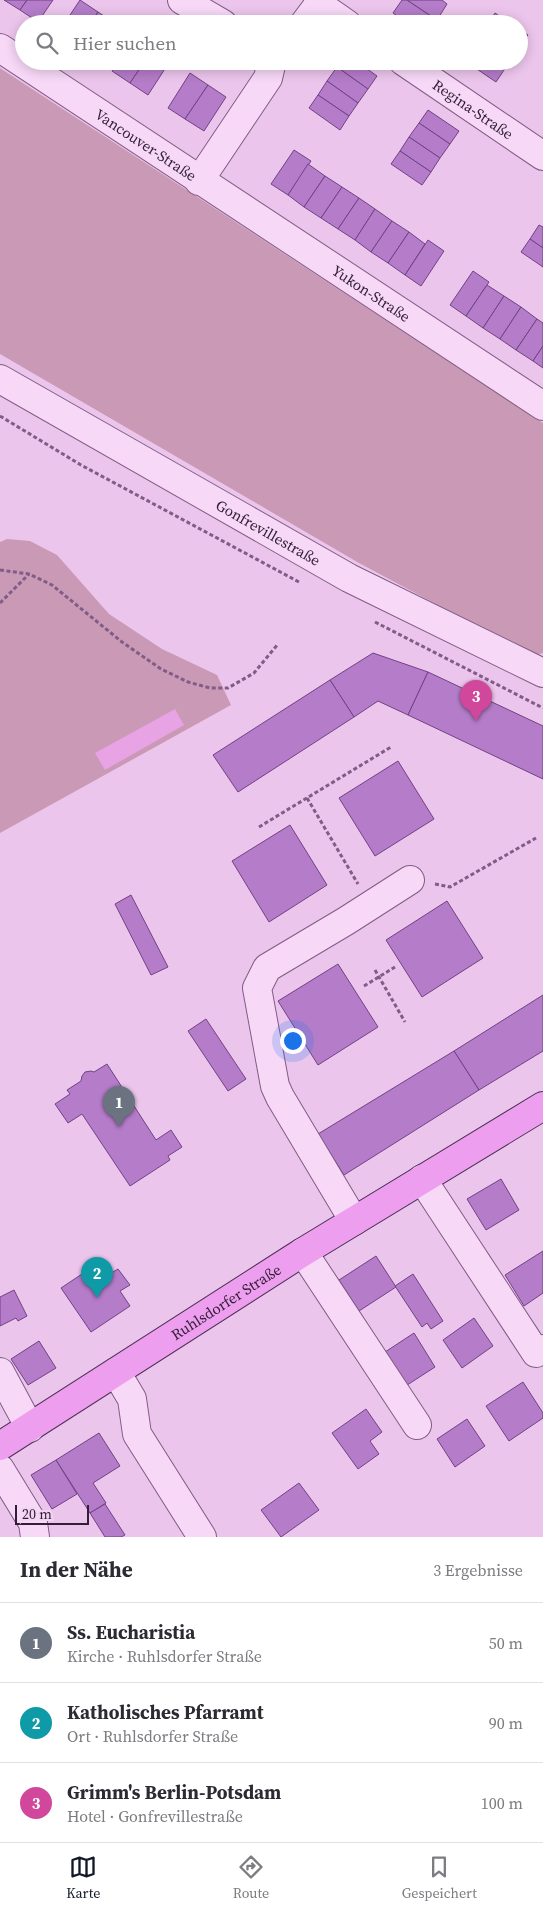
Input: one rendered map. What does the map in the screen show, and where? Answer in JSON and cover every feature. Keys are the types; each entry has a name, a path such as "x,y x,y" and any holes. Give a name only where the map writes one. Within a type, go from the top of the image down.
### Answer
{"main road":[{"name":"Ruhlsdorfer Straße","path":"0,1446 303,1252 543,1106"}],"street":[{"path":"182,0 208,15"},
{"path":"315,9 328,15"},
{"name":"Vancouver-Straße","path":"0,48 15,58"},
{"name":"Vancouver-Straße","path":"33,70 199,181 268,78 270,70"},
{"name":"Regina-Straße","path":"416,70 543,156"},
{"name":"Yukon-Straße","path":"199,181 543,406"},
{"name":"Gonfrevillestraße","path":"0,379 349,578 543,673"},
{"path":"354,1221 275,1086 257,988 268,968 410,880"},
{"path":"422,1179 536,1354 543,1349"},
{"path":"303,1252 417,1425"},
{"path":"0,1372 30,1428"},
{"path":"116,1372 132,1399 137,1434 202,1537"},
{"path":"0,1469 33,1524 35,1537"}],"path":[{"path":"0,570 29,574 52,584 122,642 161,669 188,682 210,688 228,688 254,673 278,644"},
{"path":"0,603 29,574"},
{"path":"259,827 392,747"},
{"path":"307,798 371,905"},
{"path":"410,880 450,887 536,838"},
{"path":"364,986 395,967"},
{"path":"375,970 405,1022"}],"shaded area":[{"path":"0,68 543,423 543,653 533,656 359,563 0,354"},
{"path":"7,539 30,541 57,555 109,614 162,649 217,675 231,705 0,833 0,542"}],"sand":[{"path":"175,709 184,725 105,770 95,753"}],"building":[{"path":"4,0 27,0 20,10"},
{"path":"27,0 53,0 43,15 28,15 20,10"},
{"path":"80,0 98,12 96,15 70,15"},
{"path":"402,0 407,0 430,15 396,15 393,13"},
{"path":"407,0 442,0 447,4 440,15 430,15"},
{"path":"113,70 139,70 130,83"},
{"path":"139,70 164,70 148,95 130,83"},
{"path":"335,70 341,70 368,89 358,103 327,81"},
{"path":"341,70 369,70 377,76 368,89"},
{"path":"478,70 504,70 496,82"},
{"path":"190,73 208,85 185,119 168,108"},
{"path":"327,81 358,103 349,116 318,95"},
{"path":"208,85 226,97 204,131 185,119"},
{"path":"318,95 349,116 340,130 309,108"},
{"path":"428,110 459,131 450,144 419,123"},
{"path":"419,123 450,144 440,158 409,137"},
{"path":"409,137 440,158 431,172 400,151"},
{"path":"294,150 311,161 288,195 271,184"},
{"path":"400,151 431,172 422,185 391,164"},
{"path":"308,164 325,176 304,207 288,195"},
{"path":"325,176 342,187 321,218 304,207"},
{"path":"342,187 359,198 338,229 321,218"},
{"path":"359,198 375,209 355,240 338,229"},
{"path":"375,209 392,221 371,252 355,240"},
{"path":"392,221 409,232 388,263 371,252"},
{"path":"539,225 543,227 543,248 530,239"},
{"path":"409,232 425,244 405,275 388,263"},
{"path":"530,239 543,248 543,267 521,252"},
{"path":"428,240 444,251 421,286 405,275"},
{"path":"473,271 489,282 466,316 450,305"},
{"path":"487,285 504,296 483,328 466,316"},
{"path":"504,296 521,307 500,339 483,328"},
{"path":"521,307 537,319 516,350 500,339"},
{"path":"537,319 543,323 543,346 533,361 516,350"},
{"path":"543,346 543,368 533,361"},
{"path":"373,653 428,672 408,715 378,701 354,717 330,680"},
{"path":"428,672 543,726 543,779 408,715"},
{"path":"330,680 354,717 238,792 213,755"},
{"path":"398,761 434,819 375,856 339,798"},
{"path":"290,825 327,885 269,922 232,861"},
{"path":"131,895 168,967 151,975 115,904"},
{"path":"447,901 483,958 422,997 386,940"},
{"path":"338,964 378,1027 318,1065 278,1001"},
{"path":"543,995 543,1051 479,1090 454,1051"},
{"path":"206,1019 246,1079 228,1091 188,1031"},
{"path":"454,1051 479,1090 344,1175 318,1134"},
{"path":"107,1064 156,1140 171,1130 182,1147 168,1156 170,1160 130,1186 82,1114 68,1123 55,1104 70,1094 67,1090 81,1081 85,1072 94,1072"},
{"path":"501,1179 519,1210 486,1230 467,1199"},
{"path":"543,1251 543,1293 524,1306 505,1275"},
{"path":"376,1256 396,1287 359,1311 339,1280"},
{"path":"100,1262 108,1275 118,1269 130,1285 120,1291 130,1306 91,1332 61,1288"},
{"path":"413,1274 443,1321 431,1329 427,1323 422,1327 395,1286"},
{"path":"14,1290 27,1316 18,1321 16,1318 0,1326 0,1297"},
{"path":"474,1318 493,1346 462,1368 443,1340"},
{"path":"414,1333 435,1367 401,1389 379,1356"},
{"path":"39,1341 56,1368 28,1385 11,1359"},
{"path":"523,1382 543,1413 543,1418 509,1441 486,1406"},
{"path":"366,1409 382,1432 370,1441 379,1454 358,1469 332,1433"},
{"path":"467,1419 485,1446 455,1467 437,1439"},
{"path":"99,1433 120,1466 93,1483 106,1503 90,1513 56,1460"},
{"path":"56,1460 77,1494 52,1509 31,1475"},
{"path":"299,1483 319,1510 281,1537 261,1510"},
{"path":"105,1504 125,1535 121,1537 105,1537 90,1513"}],"place":[{"name":"Grimm's Berlin-Potsdam","path":"476,721"},
{"name":"Ss. Eucharistia","path":"119,1127"},
{"name":"Katholisches Pfarramt","path":"97,1298"}]}
